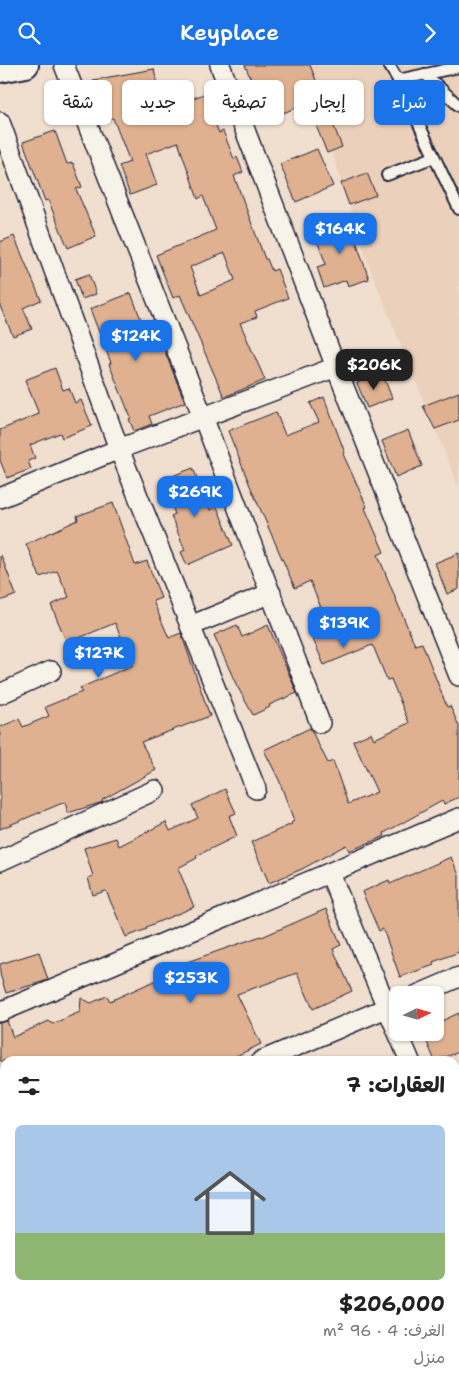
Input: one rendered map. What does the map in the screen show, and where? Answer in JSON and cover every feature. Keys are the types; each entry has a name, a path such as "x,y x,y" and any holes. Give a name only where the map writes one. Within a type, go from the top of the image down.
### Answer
{"street":[{"path":"0,70 26,65"},
{"path":"64,65 203,417 320,723"},
{"path":"220,65 336,367 459,676"},
{"path":"0,122 120,449 256,789"},
{"path":"0,498 120,449 336,367"},
{"path":"190,626 271,593"},
{"path":"0,693 50,671"},
{"path":"0,861 155,790"},
{"path":"0,1012 459,818"},
{"path":"330,874 389,1000"},
{"path":"438,986 459,977"},
{"path":"273,1056 389,1007"},
{"path":"403,1041 408,1056"}],"lane":[{"path":"389,65 398,80 459,67"},
{"path":"425,74 459,106"},
{"path":"419,125 459,209"},
{"path":"387,175 434,157"}],"shaded area":[{"path":"303,65 459,65 459,488 371,271 323,125 364,125 364,80 308,80"}],"building":[{"path":"245,65 310,65 316,80 294,80 294,109 284,113 284,80 251,80"},
{"path":"154,69 156,80 122,80 122,125 194,125 194,98 204,94 204,125 216,125 219,133 223,131 234,159 237,157 243,172 234,176 265,259 267,259 272,271 277,269 288,298 255,311 257,317 240,323 265,380 224,397 180,295 173,298 156,255 216,230 203,196 198,199 178,142 146,154 157,185 130,195 119,166 130,162 113,118 112,80 93,80","holes":["225,253 235,280 201,295 190,267"]},
{"path":"316,125 333,125 342,147 327,153"},
{"path":"55,131 67,164 73,163 82,187 76,189 96,236 68,248 48,200 45,201 23,142"},
{"path":"317,149 333,186 296,202 280,164"},
{"path":"367,173 376,195 349,205 341,183"},
{"path":"348,217 369,279 348,286 346,280 324,288 317,267 326,264 313,230"},
{"path":"14,236 41,300 23,308 32,329 13,336 0,306 0,242"},
{"path":"89,274 96,294 82,299 75,279"},
{"path":"131,293 151,346 161,342 185,402 149,416 152,424 134,431 129,419 131,418 109,364 111,363 90,309"},
{"path":"55,368 63,390 69,388 75,403 81,400 92,426 62,438 60,433 30,445 35,458 28,461 31,469 7,478 0,460 0,430 39,414 25,380"},
{"path":"382,373 392,398 367,408 357,383"},
{"path":"459,392 459,420 435,429 423,406"},
{"path":"324,397 345,453 343,454 367,507 365,508 384,552 378,555 397,602 415,645 422,643 447,707 450,706 459,726 459,797 444,804 442,801 384,833 385,836 349,851 346,845 302,869 269,883 251,842 292,824 294,821 279,780 264,750 310,728 328,763 333,761 348,804 377,792 353,741 371,733 374,739 409,723 391,679 387,680 372,645 324,665 310,632 328,625 310,581 295,588 228,431 276,412 285,435 319,422 310,403"},
{"path":"408,430 422,466 396,477 382,441"},
{"path":"193,468 210,510 217,507 233,545 187,565 181,552 185,550 171,516 175,514 162,480"},
{"path":"113,503 135,565 147,561 161,598 153,601 169,638 181,633 210,716 141,742 156,770 102,800 103,802 68,813 65,802 0,829 0,727 19,719 23,727 49,716 45,707 82,692 80,688 133,665 115,623 67,643 51,605 69,597 57,571 40,577 26,544 78,520 77,516"},
{"path":"459,553 459,589 447,594 435,563"},
{"path":"0,556 16,595 0,601"},
{"path":"237,625 242,637 268,625 297,693 269,705 270,707 253,715 236,684 214,635"},
{"path":"225,789 236,813 229,816 237,836 196,856 197,858 178,868 194,907 126,937 106,891 93,895 88,878 93,876 84,848 116,838 119,846 166,822 170,831 198,818 192,805"},
{"path":"451,857 459,875 459,952 433,962 434,965 400,977 383,929 379,931 362,892 389,880 390,884"},
{"path":"326,909 341,945 333,949 352,991 313,1009 297,973 237,994 261,1044 236,1056 0,1056 0,1023 7,1021 13,1037 49,1021 52,1024 80,1012 81,998 91,1003 107,996 110,1001 185,967 184,963 262,937"},
{"path":"39,952 48,980 6,993 0,974 0,964"},
{"path":"459,1013 459,1052 448,1056 433,1056 426,1041 444,1041 444,1020"}]}
